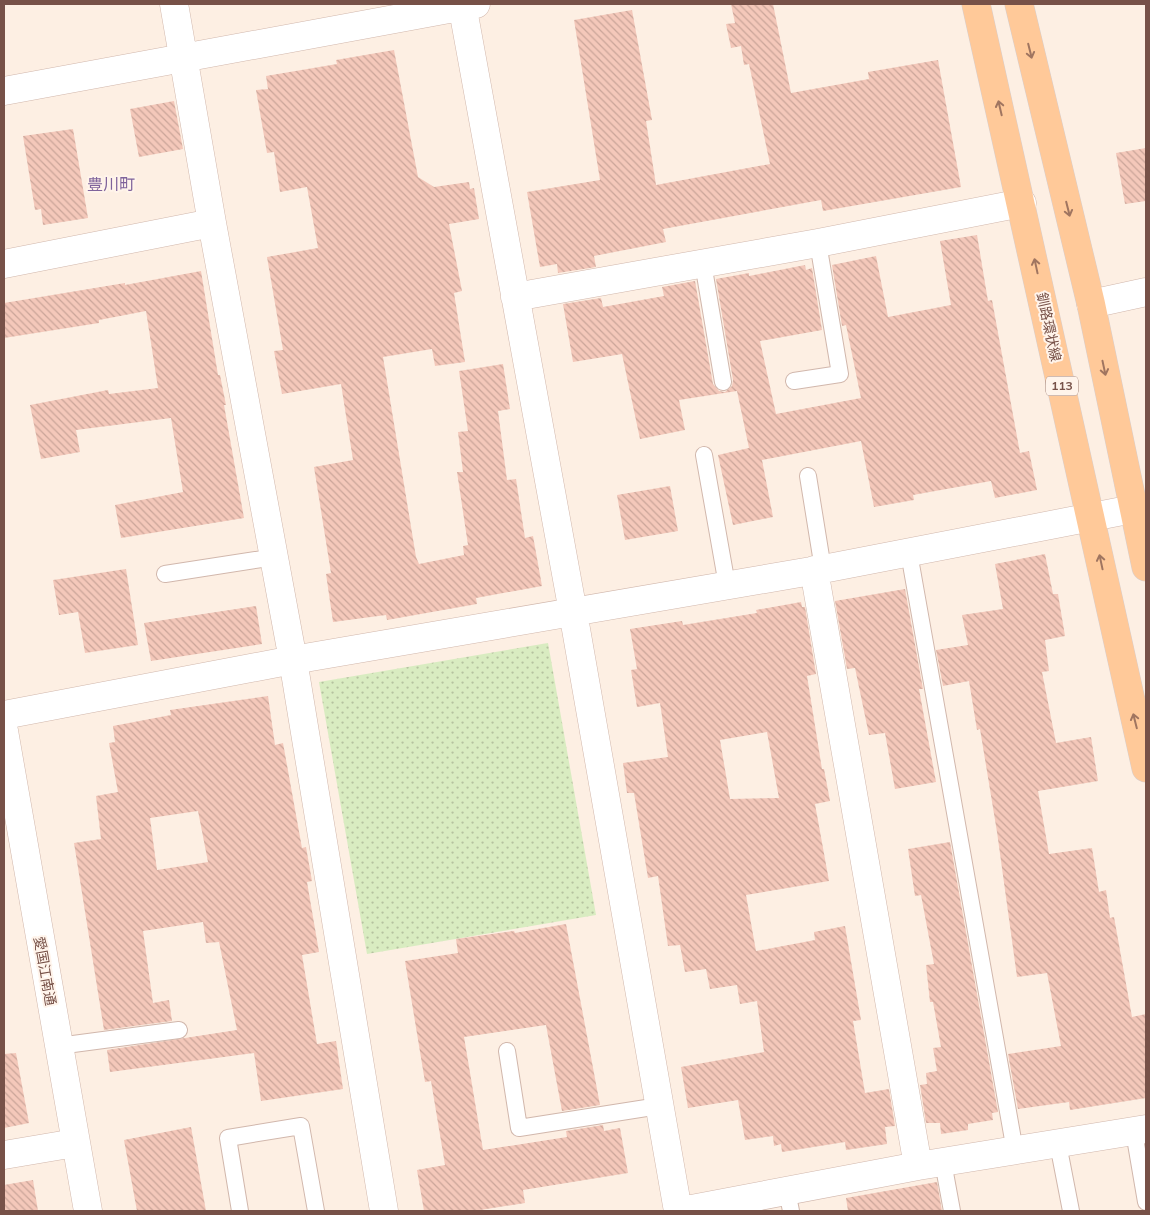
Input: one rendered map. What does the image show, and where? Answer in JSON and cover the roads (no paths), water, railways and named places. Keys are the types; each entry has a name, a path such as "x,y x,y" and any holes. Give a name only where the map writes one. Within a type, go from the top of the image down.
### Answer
{"main road":[{"name":"釧路環状線","path":"976,4 1091,516 1137,687 1146,768"},
{"path":"1019,4 1091,304 1146,567"}],"street":[{"path":"174,4 212,223 293,660 384,1211"},
{"path":"4,91 467,4 516,297 679,1211 789,1201 930,1164 1140,1131"},
{"path":"516,297 818,243 1022,203"},
{"path":"4,264 212,223"},
{"path":"1091,304 1146,292"},
{"path":"4,715 293,660 909,553 1133,509"},
{"path":"818,569 930,1164"},
{"name":"愛国江南通","path":"4,731 88,1211"},
{"path":"4,1155 75,1143"}],"lane":[{"path":"794,381 840,374 818,243"},
{"path":"703,263 723,382"},
{"path":"704,456 727,586"},
{"path":"808,476 818,569"},
{"path":"909,553 1015,1151"},
{"path":"166,574 275,557"},
{"path":"58,1046 179,1030"},
{"path":"507,1051 519,1128 659,1106"},
{"path":"240,1211 228,1138 301,1126 316,1211"},
{"path":"1140,1131 1146,1202"},
{"path":"1058,1144 1071,1211"},
{"path":"930,1164 952,1211"}],"district":[{"name":"豊川町","path":"111,184"}]}
